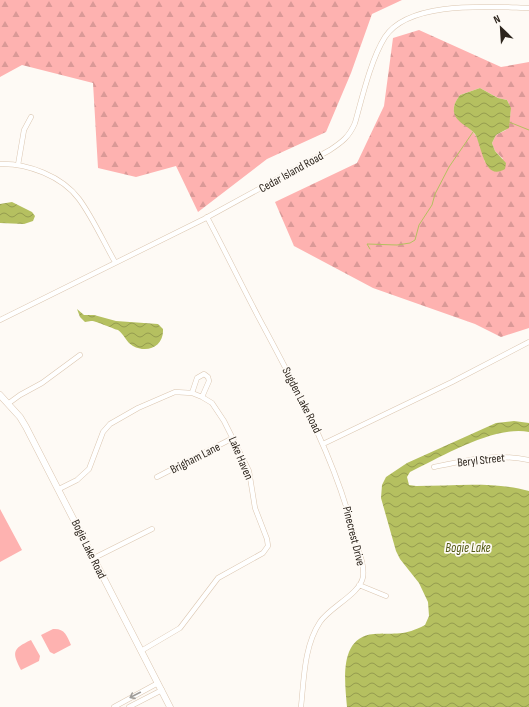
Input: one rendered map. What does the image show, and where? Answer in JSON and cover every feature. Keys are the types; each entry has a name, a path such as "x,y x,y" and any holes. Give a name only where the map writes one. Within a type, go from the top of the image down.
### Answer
{"main road":[{"name":"Bogie Lake Road","path":"0,395 9,403 26,427 170,707"}],"street":[{"name":"Cedar Island Road","path":"0,320 207,217 344,141 352,129 377,52 385,36 394,27 406,19 435,9 529,8"},
{"path":"18,165 24,130 31,117"},
{"path":"0,164 18,165 40,172 61,183 78,197 115,262"},
{"name":"Sugden Lake Road","path":"207,217 303,399 323,444 465,376 529,342"},
{"path":"9,403 42,383 80,356"},
{"path":"192,393 197,378 204,374 209,381 202,397"},
{"name":"Lake Haven","path":"59,489 77,480 89,469 103,432 110,424 138,408 174,392 192,393 212,403 219,412 233,438 250,477 255,508 267,539 268,546 263,553 218,578 180,628 141,650"},
{"name":"Brigham Lane","path":"157,477 233,438"},
{"name":"Pinecrest Drive","path":"323,444 348,507 360,557 363,577 359,585"},
{"name":"Beryl Street","path":"434,467 484,457 505,456 529,460"},
{"path":"94,558 152,529"},
{"path":"301,707 306,666 314,632 324,617 351,595 359,585 386,596"},
{"path":"114,707 158,683"},
{"path":"129,707 162,690"}],"green space":[{"path":"0,0 402,0 372,14 351,73 326,132 267,159 198,212 176,166 136,177 98,168 93,83 22,65 0,77"},
{"path":"419,30 501,67 529,62 529,328 501,337 475,324 373,288 294,246 275,202 357,163 384,106 393,38","holes":["480,88 498,98 507,100 510,108 510,119 506,130 496,135 492,143 495,151 503,159 485,162 476,136 470,128 457,117 454,113 454,108 460,95"]},
{"path":"0,509 22,550 0,562"},
{"path":"53,629 60,630 65,633 71,645 54,654 50,652 41,635"},
{"path":"31,640 40,656 39,661 21,670 15,655 17,649"}],"water":[{"path":"480,88 498,98 507,100 511,108 509,128 496,135 492,143 495,151 506,163 505,169 498,172 492,171 488,167 475,134 457,119 454,112 455,103 460,95"},
{"path":"12,202 32,212 35,216 33,221 24,224 0,223 0,204"},
{"path":"77,309 84,315 94,315 116,321 158,324 163,329 163,335 158,344 154,347 149,349 139,348 133,346 118,330 93,321 85,322 80,317"},
{"name":"Bogie Lake","path":"514,421 529,423 529,432 515,431 500,433 468,444 410,472 407,477 409,485 416,486 487,485 529,491 529,707 347,707 345,685 346,662 354,643 362,637 374,634 400,633 418,629 425,625 429,616 428,602 419,583 400,559 396,551 381,498 382,485 386,477 407,463 496,423"}],"waterway":[{"path":"509,122 529,130"},
{"path":"370,249 367,244 397,245 410,243 415,240 419,225 432,205 435,194 449,167 473,132"}]}
